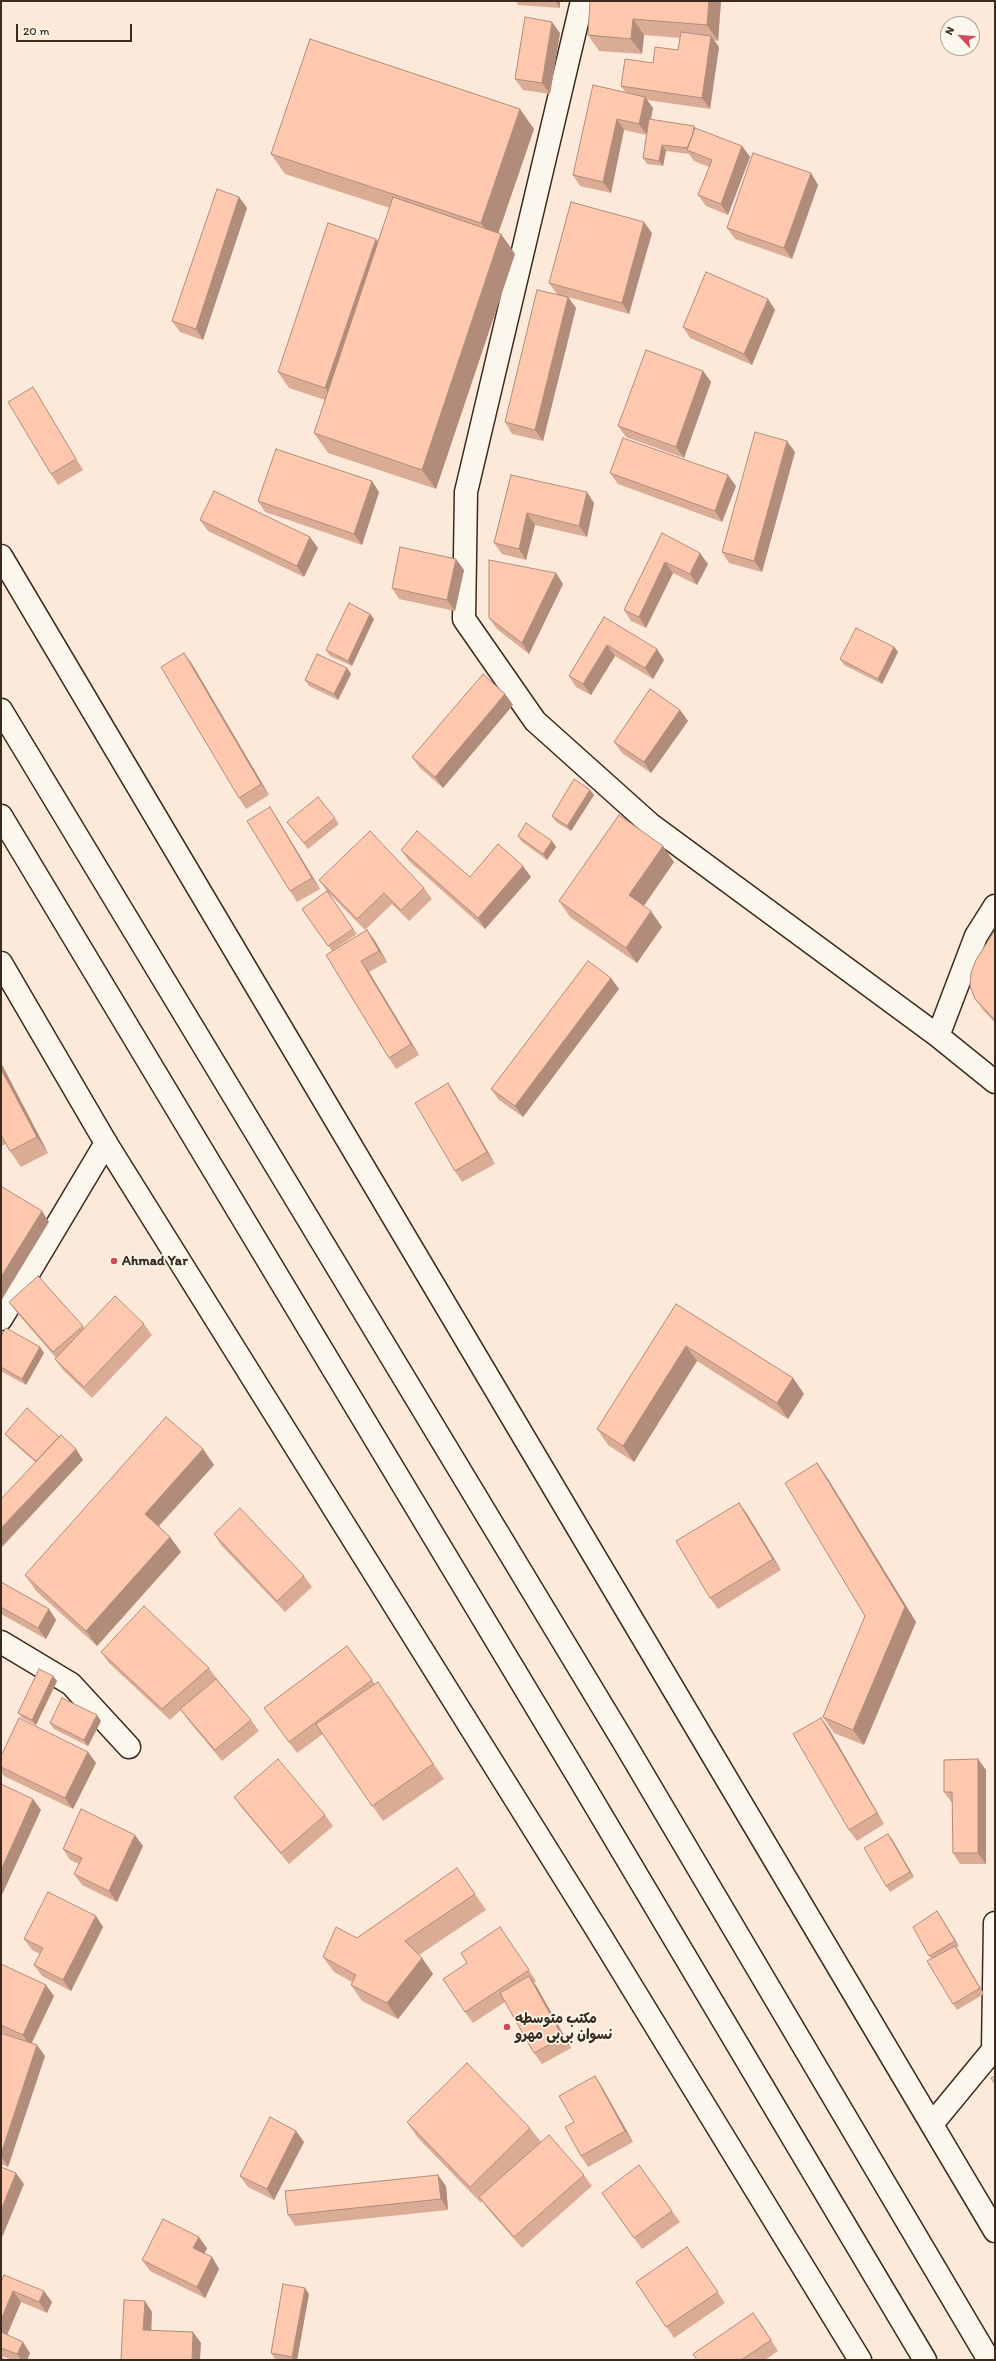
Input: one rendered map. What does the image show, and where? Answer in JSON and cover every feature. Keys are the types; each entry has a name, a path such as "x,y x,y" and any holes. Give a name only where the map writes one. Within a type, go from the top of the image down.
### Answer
{"main road":[{"path":"582,1 466,492 464,619 535,721 650,824 938,1036 995,1082"},
{"path":"1,556 995,2231"},
{"path":"1,710 622,1738 989,2360"},
{"path":"1,816 575,1771 924,2360"},
{"path":"938,1036 976,936 995,906"},
{"path":"1,963 106,1143 597,1930 860,2360"},
{"path":"1,1319 106,1143"},
{"path":"1,1642 71,1684 129,1747"},
{"path":"932,2124 993,2050 995,1923"}],"building":[{"path":"590,1 709,1 707,25 633,19 631,39 588,35"},
{"path":"525,17 552,22 542,83 515,79"},
{"path":"681,32 711,36 702,98 621,86 625,59 653,63 655,47 678,50"},
{"path":"310,39 520,109 481,223 271,154"},
{"path":"593,85 645,97 639,124 617,119 603,182 573,175"},
{"path":"649,119 694,126 693,134 687,148 662,145 659,161 643,158"},
{"path":"695,128 742,146 721,204 698,195 712,160 687,150"},
{"path":"753,153 811,173 784,248 727,228"},
{"path":"217,189 239,197 196,329 172,321"},
{"path":"393,197 501,234 422,470 314,433"},
{"path":"571,202 644,222 622,303 549,283"},
{"path":"328,223 376,239 325,388 278,372"},
{"path":"706,272 768,299 744,354 683,327"},
{"path":"537,290 568,297 535,430 505,422"},
{"path":"646,350 703,371 676,447 618,426"},
{"path":"33,387 76,459 51,474 8,402"},
{"path":"755,432 787,441 754,561 722,552"},
{"path":"623,438 728,475 715,511 610,473"},
{"path":"276,449 372,481 354,534 258,501"},
{"path":"511,475 587,492 579,526 527,513 519,549 494,543"},
{"path":"214,491 310,537 297,566 200,520"},
{"path":"662,533 700,553 690,574 665,562 639,617 624,610"},
{"path":"400,547 456,559 447,600 392,588"},
{"path":"489,560 556,573 522,643 489,618"},
{"path":"349,603 370,614 348,661 326,650"},
{"path":"604,617 657,649 645,668 607,645 583,684 569,676"},
{"path":"856,628 894,647 878,679 840,659"},
{"path":"184,653 261,784 239,798 161,667"},
{"path":"317,654 347,668 334,694 305,680"},
{"path":"483,674 505,694 435,777 412,757"},
{"path":"650,689 680,710 644,762 614,742"},
{"path":"574,779 590,790 567,826 552,816"},
{"path":"318,797 335,818 304,843 287,822"},
{"path":"270,807 312,878 290,891 247,821"},
{"path":"619,815 663,846 629,895 651,911 626,948 559,901"},
{"path":"526,823 552,841 543,854 518,836"},
{"path":"370,831 424,888 401,910 384,893 357,919 319,880"},
{"path":"417,831 470,877 498,844 523,866 478,918 401,850"},
{"path":"327,891 353,929 328,946 302,909"},
{"path":"367,930 379,951 361,961 411,1044 389,1058 326,955"},
{"path":"995,930 995,1020 975,999 970,986 971,973 976,960"},
{"path":"588,961 611,978 515,1106 491,1089"},
{"path":"1,1069 37,1137 10,1151 1,1135"},
{"path":"448,1083 487,1152 455,1171 415,1103"},
{"path":"2,1187 42,1211 1,1277 1,1188"},
{"path":"38,1276 83,1326 53,1352 9,1302"},
{"path":"115,1296 144,1324 84,1387 55,1359"},
{"path":"676,1304 793,1378 777,1403 686,1346 623,1446 597,1429"},
{"path":"6,1328 40,1347 22,1379 1,1367 1,1336"},
{"path":"27,1408 59,1437 36,1461 5,1434"},
{"path":"166,1417 203,1449 145,1514 170,1537 86,1631 25,1575"},
{"path":"61,1435 76,1449 1,1528 1,1499"},
{"path":"817,1463 905,1607 853,1730 823,1717 865,1616 785,1483"},
{"path":"739,1503 773,1559 710,1598 676,1541"},
{"path":"240,1508 304,1576 277,1601 214,1534"},
{"path":"1,1582 49,1609 38,1628 1,1607"},
{"path":"144,1606 209,1668 162,1709 101,1652"},
{"path":"347,1646 372,1680 289,1742 264,1708"},
{"path":"39,1669 53,1676 32,1720 18,1713"},
{"path":"216,1679 251,1720 215,1750 180,1709"},
{"path":"378,1682 433,1764 372,1806 316,1724"},
{"path":"62,1698 97,1715 84,1740 50,1723"},
{"path":"19,1718 88,1752 65,1798 1,1767 1,1756"},
{"path":"821,1718 877,1813 849,1830 793,1734"},
{"path":"278,1759 325,1815 281,1853 234,1797"},
{"path":"978,1759 978,1853 953,1853 952,1792 944,1792 944,1760"},
{"path":"1,1784 33,1799 1,1870"},
{"path":"81,1809 135,1835 109,1891 74,1874 82,1858 63,1849"},
{"path":"888,1834 910,1872 886,1886 864,1848"},
{"path":"457,1868 475,1894 405,1941 422,1958 387,2003 351,1985 356,1975 323,1957 336,1927 357,1938"},
{"path":"48,1892 96,1916 63,1980 34,1965 43,1948 24,1939"},
{"path":"937,1911 955,1941 929,1956 913,1927"},
{"path":"500,1927 529,1970 465,2012 443,1979 467,1963 461,1953"},
{"path":"955,1946 980,1988 953,2004 927,1961"},
{"path":"1,1964 46,1985 23,2035 1,2025"},
{"path":"529,1976 563,2037 534,2053 500,1993"},
{"path":"1,2033 37,2045 1,2154"},
{"path":"467,2063 530,2128 470,2187 407,2122"},
{"path":"595,2076 625,2131 581,2156 565,2127 574,2122 559,2096"},
{"path":"995,2076 995,2084 991,2078"},
{"path":"270,2117 296,2131 267,2189 240,2176"},
{"path":"549,2135 584,2175 514,2237 479,2197"},
{"path":"639,2165 672,2211 634,2238 602,2193"},
{"path":"1,2167 16,2173 1,2210"},
{"path":"438,2175 441,2199 288,2215 285,2191"},
{"path":"163,2219 199,2237 193,2248 212,2257 197,2287 142,2260"},
{"path":"687,2247 718,2292 666,2327 636,2282"},
{"path":"4,2275 44,2291 39,2302 13,2291 1,2320 1,2283"},
{"path":"283,2284 305,2288 292,2357 271,2353"},
{"path":"124,2300 145,2301 143,2330 193,2332 192,2360 121,2360"},
{"path":"753,2313 771,2340 741,2360 697,2360 693,2354"},
{"path":"1,2332 23,2342 17,2354 1,2348"}],"place":[{"name":"Ahmad Yar","path":"114,1261"},
{"name":"مکتب متوسطه نسوان بی‌بی مهرو","path":"507,2027"}]}
